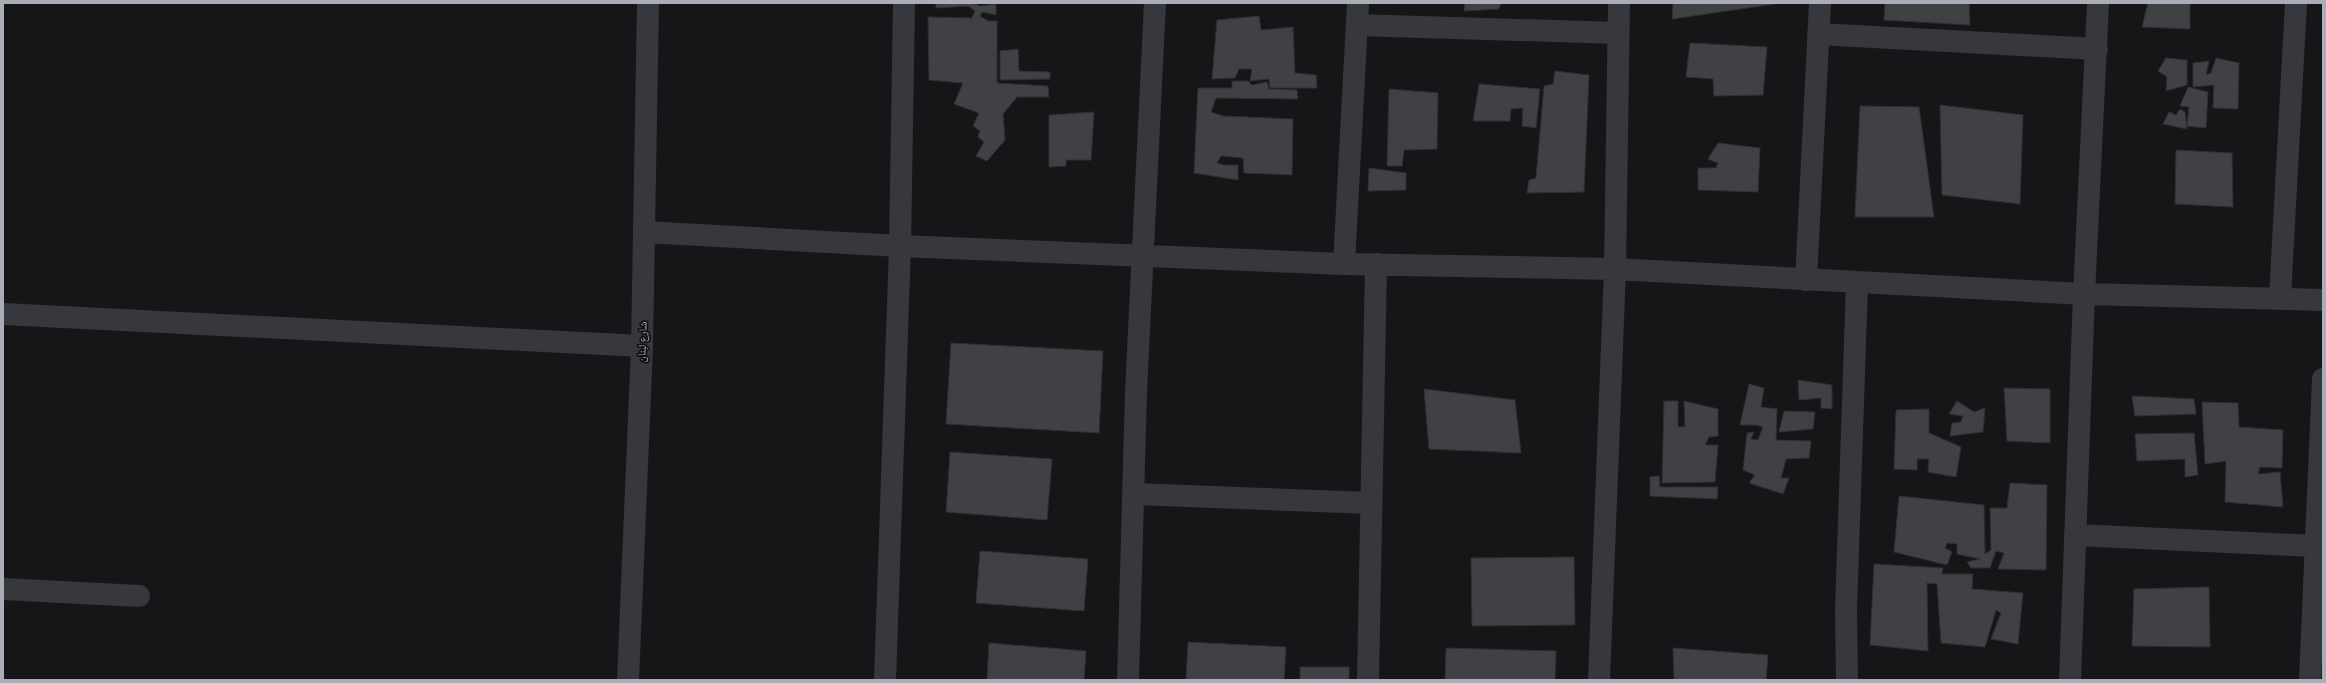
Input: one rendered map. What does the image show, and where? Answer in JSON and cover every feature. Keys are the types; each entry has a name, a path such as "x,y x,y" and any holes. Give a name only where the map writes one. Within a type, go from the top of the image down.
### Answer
{"street":[{"name":"شارع لبنان","path":"628,680 642,346 648,3"},
{"path":"885,680 900,246 904,3"},
{"path":"1128,680 1143,254 1155,3"},
{"path":"1344,264 1358,3"},
{"path":"1599,680 1615,269 1619,3"},
{"path":"1806,280 1820,3"},
{"path":"2070,680 2084,294 2097,49 2098,3"},
{"path":"2280,298 2296,3"},
{"path":"1357,25 1618,33"},
{"path":"1818,34 2097,49"},
{"path":"644,232 900,246 1143,254 1344,264 1615,269 2084,294 2323,300"},
{"path":"1368,680 1376,264"},
{"path":"1847,680 1846,610 1857,283"},
{"path":"3,314 642,346"},
{"path":"2310,680 2323,379"},
{"path":"1134,494 1371,503"},
{"path":"2075,535 2316,546"},
{"path":"3,589 139,596"}],"building":[{"path":"936,3 973,3 980,6 996,4 996,15 982,12 980,16 988,21 997,21 997,83 1048,86 1049,97 1017,97 1003,114 1005,140 987,161 976,156 984,142 978,137 980,131 973,126 979,113 954,104 963,83 929,80 928,17 972,18 975,11 968,6 936,8"},
{"path":"1465,3 1501,3 1499,9 1464,11"},
{"path":"1673,3 1782,3 1672,19"},
{"path":"1885,3 1969,3 1970,25 1884,20"},
{"path":"2148,3 2190,3 2190,29 2142,27"},
{"path":"1259,16 1261,30 1293,27 1295,73 1316,75 1317,88 1270,88 1269,79 1250,81 1252,69 1239,69 1235,78 1212,79 1217,20"},
{"path":"1690,43 1767,47 1763,95 1714,96 1713,79 1686,77"},
{"path":"1018,49 1019,71 1050,72 1050,79 1000,80 1000,51"},
{"path":"2166,58 2187,60 2187,85 2166,91 2167,77 2158,71"},
{"path":"2216,58 2239,63 2238,109 2213,108 2214,85 2193,87 2193,63 2209,61 2206,75 2211,73"},
{"path":"1555,71 1589,75 1584,192 1527,193 1529,180 1536,178 1544,86 1553,84"},
{"path":"1232,81 1248,81 1252,85 1267,82 1269,89 1297,90 1298,99 1216,98 1211,112 1223,116 1293,119 1292,175 1244,173 1243,158 1221,156 1217,163 1224,165 1238,165 1238,180 1194,173 1198,88 1232,88"},
{"path":"1479,84 1540,89 1536,128 1522,126 1523,108 1511,109 1510,121 1473,121"},
{"path":"2188,87 2208,92 2206,128 2187,126 2189,107 2180,106"},
{"path":"1389,89 1438,93 1437,149 1404,150 1402,166 1387,166"},
{"path":"1940,105 2023,115 2020,204 1942,195"},
{"path":"1860,106 1919,107 1934,217 1855,217"},
{"path":"2180,109 2185,112 2187,129 2163,124 2169,112 2176,115"},
{"path":"1094,112 1091,160 1066,160 1066,166 1049,167 1049,115"},
{"path":"1718,143 1760,148 1758,192 1698,190 1698,168 1716,168 1718,163 1708,159"},
{"path":"2176,150 2232,153 2233,207 2175,204"},
{"path":"1369,168 1406,173 1406,190 1368,191"},
{"path":"951,343 1103,351 1099,433 946,424"},
{"path":"1798,380 1832,385 1832,409 1821,408 1821,398 1799,400"},
{"path":"1749,384 1764,388 1761,407 1777,409 1776,440 1811,441 1809,458 1786,459 1781,478 1789,478 1783,494 1749,483 1755,475 1743,470 1747,433 1754,432 1751,439 1758,440 1763,427 1756,425 1740,425"},
{"path":"2004,388 2050,389 2050,443 2007,441"},
{"path":"1424,389 1515,400 1521,453 1429,449"},
{"path":"2132,396 2194,399 2196,414 2135,416"},
{"path":"1664,401 1678,401 1678,427 1685,427 1684,401 1718,409 1718,436 1709,437 1705,445 1718,445 1715,482 1662,483"},
{"path":"1957,401 1974,412 1985,408 1983,432 1950,436 1952,423 1961,422 1963,416 1949,414"},
{"path":"2202,402 2238,403 2239,427 2283,430 2282,468 2260,467 2258,474 2280,472 2283,507 2225,502 2226,461 2205,464"},
{"path":"1929,409 1929,433 1961,447 1956,477 1928,472 1929,459 1917,459 1917,470 1894,469 1896,410"},
{"path":"1784,411 1815,412 1813,429 1779,432"},
{"path":"2194,433 2198,475 2185,477 2185,459 2137,461 2135,434"},
{"path":"950,452 1052,459 1047,520 946,512"},
{"path":"1659,476 1660,487 1718,487 1717,499 1650,496 1650,477"},
{"path":"2010,483 2047,485 2046,570 1998,569 2004,553 1996,551 1990,568 1971,568 1967,562 1980,559 1957,554 1957,544 1947,543 1945,548 1952,552 1947,565 1894,552 1899,496 1984,505 1985,554 1991,550 1990,508 2007,508"},
{"path":"980,551 1088,559 1084,611 976,603"},
{"path":"1574,557 1575,625 1472,626 1471,558"},
{"path":"1874,564 1943,568 1942,574 1973,574 1972,589 2023,593 2018,644 1991,639 2001,613 1996,610 1985,647 1941,643 1937,584 1927,583 1928,651 1870,645"},
{"path":"2209,587 2210,647 2132,646 2134,589"},
{"path":"1188,642 1286,647 1284,680 1186,680"},
{"path":"989,643 1086,651 1084,680 987,680"},
{"path":"1446,648 1556,651 1555,680 1445,680"},
{"path":"1673,648 1768,655 1766,680 1674,680"},
{"path":"1300,667 1349,667 1349,680 1300,680"}]}
